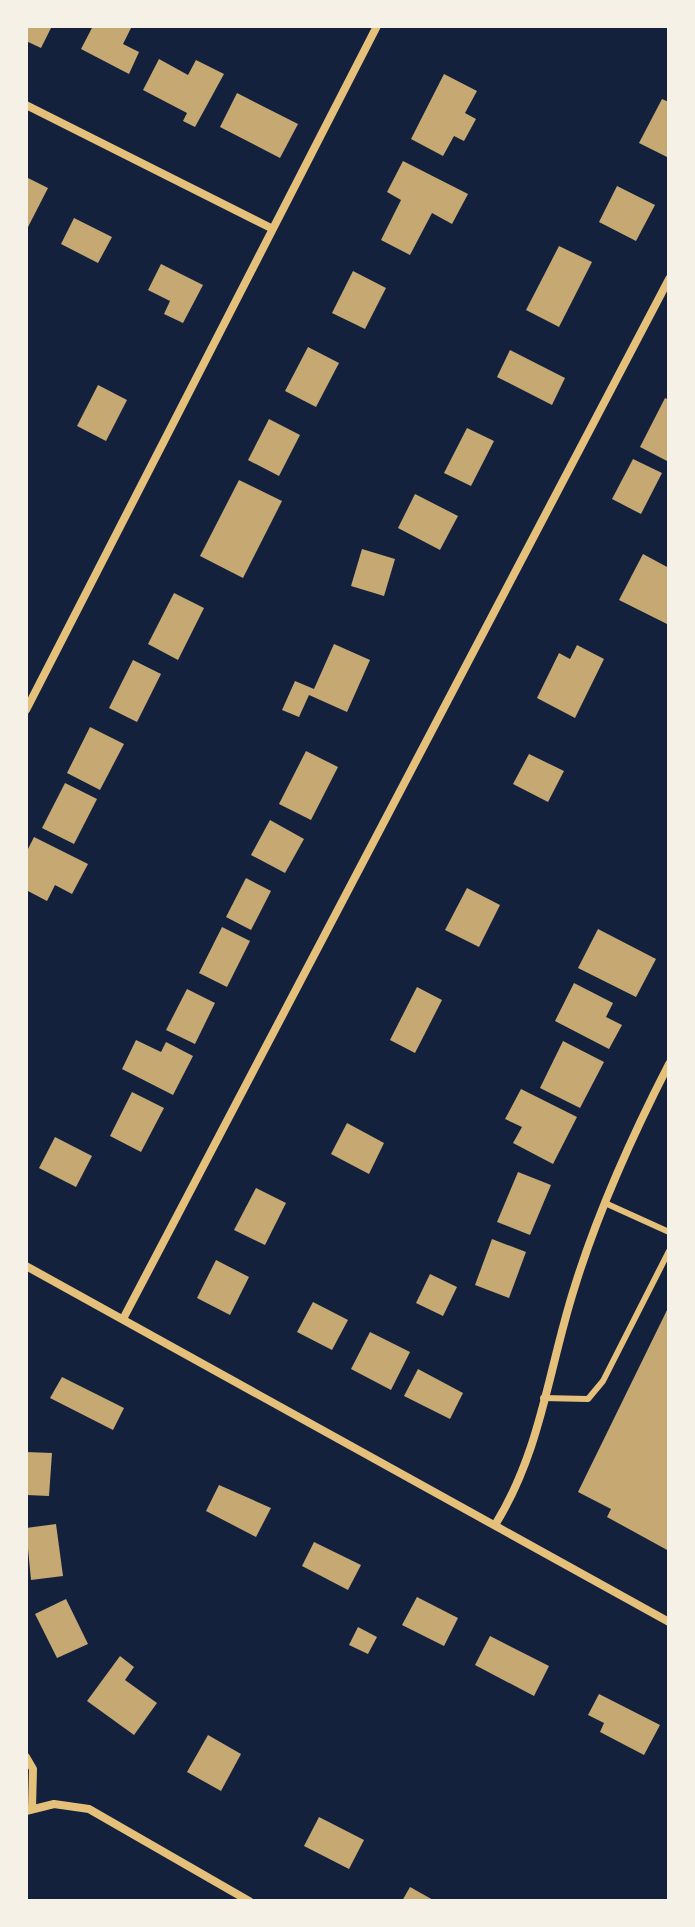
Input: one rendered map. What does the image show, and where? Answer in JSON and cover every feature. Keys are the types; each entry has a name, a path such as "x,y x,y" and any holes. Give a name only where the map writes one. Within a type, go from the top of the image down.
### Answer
{"street":[{"path":"26,710 377,26"},
{"path":"26,105 271,228"},
{"path":"123,1319 669,279"},
{"path":"495,1525 530,1459 543,1398 574,1287 605,1203 669,1064"},
{"path":"26,1266 669,1622"},
{"path":"26,1757 33,1769 29,1810 54,1804 89,1809 249,1901"}],"lane":[{"path":"605,1203 669,1232"},
{"path":"543,1398 588,1399 603,1381 669,1251"}],"building":[{"path":"26,26 52,26 41,48 26,41"},
{"path":"93,26 131,28 123,44 139,52 129,74 81,49"},
{"path":"159,59 188,75 196,60 224,74 195,127 183,121 187,113 143,90"},
{"path":"444,74 477,91 465,113 476,119 464,141 454,136 443,156 411,139"},
{"path":"237,93 298,124 280,158 220,127"},
{"path":"662,99 669,102 669,158 639,143"},
{"path":"403,161 468,194 452,224 432,213 410,255 381,240 401,200 387,192"},
{"path":"26,177 48,188 26,231"},
{"path":"617,186 655,205 636,241 599,222"},
{"path":"74,218 112,237 98,263 61,244"},
{"path":"559,246 592,262 559,327 526,310"},
{"path":"161,264 203,285 183,323 164,314 170,301 148,290"},
{"path":"353,271 386,288 365,329 332,313"},
{"path":"308,347 339,363 316,407 285,391"},
{"path":"510,350 565,378 552,405 497,377"},
{"path":"98,385 127,400 106,441 77,426"},
{"path":"665,398 669,400 669,462 640,447"},
{"path":"269,419 300,435 279,476 248,460"},
{"path":"467,428 494,441 471,486 444,473"},
{"path":"633,459 662,473 641,514 612,499"},
{"path":"239,480 282,501 243,578 200,556"},
{"path":"415,494 458,516 440,550 398,528"},
{"path":"362,549 395,559 384,596 351,586"},
{"path":"643,554 669,568 669,625 619,600"},
{"path":"174,593 204,608 178,660 148,644"},
{"path":"334,644 370,660 347,712 309,695 299,717 282,710 295,681 314,689"},
{"path":"577,645 604,659 575,718 537,698 559,653 570,659"},
{"path":"133,660 161,674 137,722 109,708"},
{"path":"90,727 124,744 100,790 67,773"},
{"path":"306,751 338,767 311,820 279,804"},
{"path":"529,754 564,771 548,802 513,784"},
{"path":"65,783 97,799 74,844 42,828"},
{"path":"270,820 304,839 285,873 251,855"},
{"path":"34,837 88,864 72,894 55,885 47,901 26,890 26,853"},
{"path":"246,878 271,891 251,930 226,917"},
{"path":"467,888 500,905 479,947 445,930"},
{"path":"222,927 250,941 227,987 199,973"},
{"path":"598,929 656,959 636,997 578,968"},
{"path":"574,983 613,1003 606,1017 622,1025 609,1049 555,1021"},
{"path":"417,987 442,1000 415,1053 390,1040"},
{"path":"187,989 215,1003 195,1044 166,1030"},
{"path":"136,1040 161,1052 166,1042 193,1056 173,1095 122,1069"},
{"path":"563,1041 604,1062 580,1108 540,1088"},
{"path":"521,1089 577,1117 553,1164 513,1143 522,1127 505,1119"},
{"path":"132,1092 164,1108 141,1152 110,1136"},
{"path":"347,1123 384,1143 369,1174 331,1154"},
{"path":"55,1137 92,1156 76,1187 39,1168"},
{"path":"518,1172 551,1185 530,1235 497,1222"},
{"path":"256,1188 286,1203 265,1245 234,1230"},
{"path":"492,1239 526,1252 509,1298 475,1285"},
{"path":"216,1260 249,1277 230,1315 197,1298"},
{"path":"430,1274 457,1287 443,1316 416,1303"},
{"path":"313,1302 348,1320 332,1350 297,1332"},
{"path":"669,1306 669,1551 607,1517 611,1509 578,1492"},
{"path":"370,1332 410,1352 391,1390 351,1369"},
{"path":"418,1369 463,1393 450,1419 404,1396"},
{"path":"62,1377 124,1408 113,1430 50,1398"},
{"path":"26,1452 52,1453 49,1496 26,1495"},
{"path":"219,1485 271,1508 256,1537 206,1511"},
{"path":"56,1524 63,1576 31,1580 26,1528"},
{"path":"314,1542 361,1565 348,1590 302,1566"},
{"path":"417,1597 458,1618 444,1646 402,1625"},
{"path":"66,1599 88,1644 57,1658 35,1614"},
{"path":"358,1627 377,1637 368,1654 349,1645"},
{"path":"490,1636 549,1666 534,1696 475,1665"},
{"path":"120,1656 134,1667 125,1680 157,1703 134,1735 87,1701"},
{"path":"599,1694 660,1725 644,1755 600,1732 604,1723 588,1715"},
{"path":"208,1735 241,1754 221,1791 187,1772"},
{"path":"319,1817 364,1840 349,1869 304,1846"},
{"path":"410,1887 435,1901 402,1901"}]}
